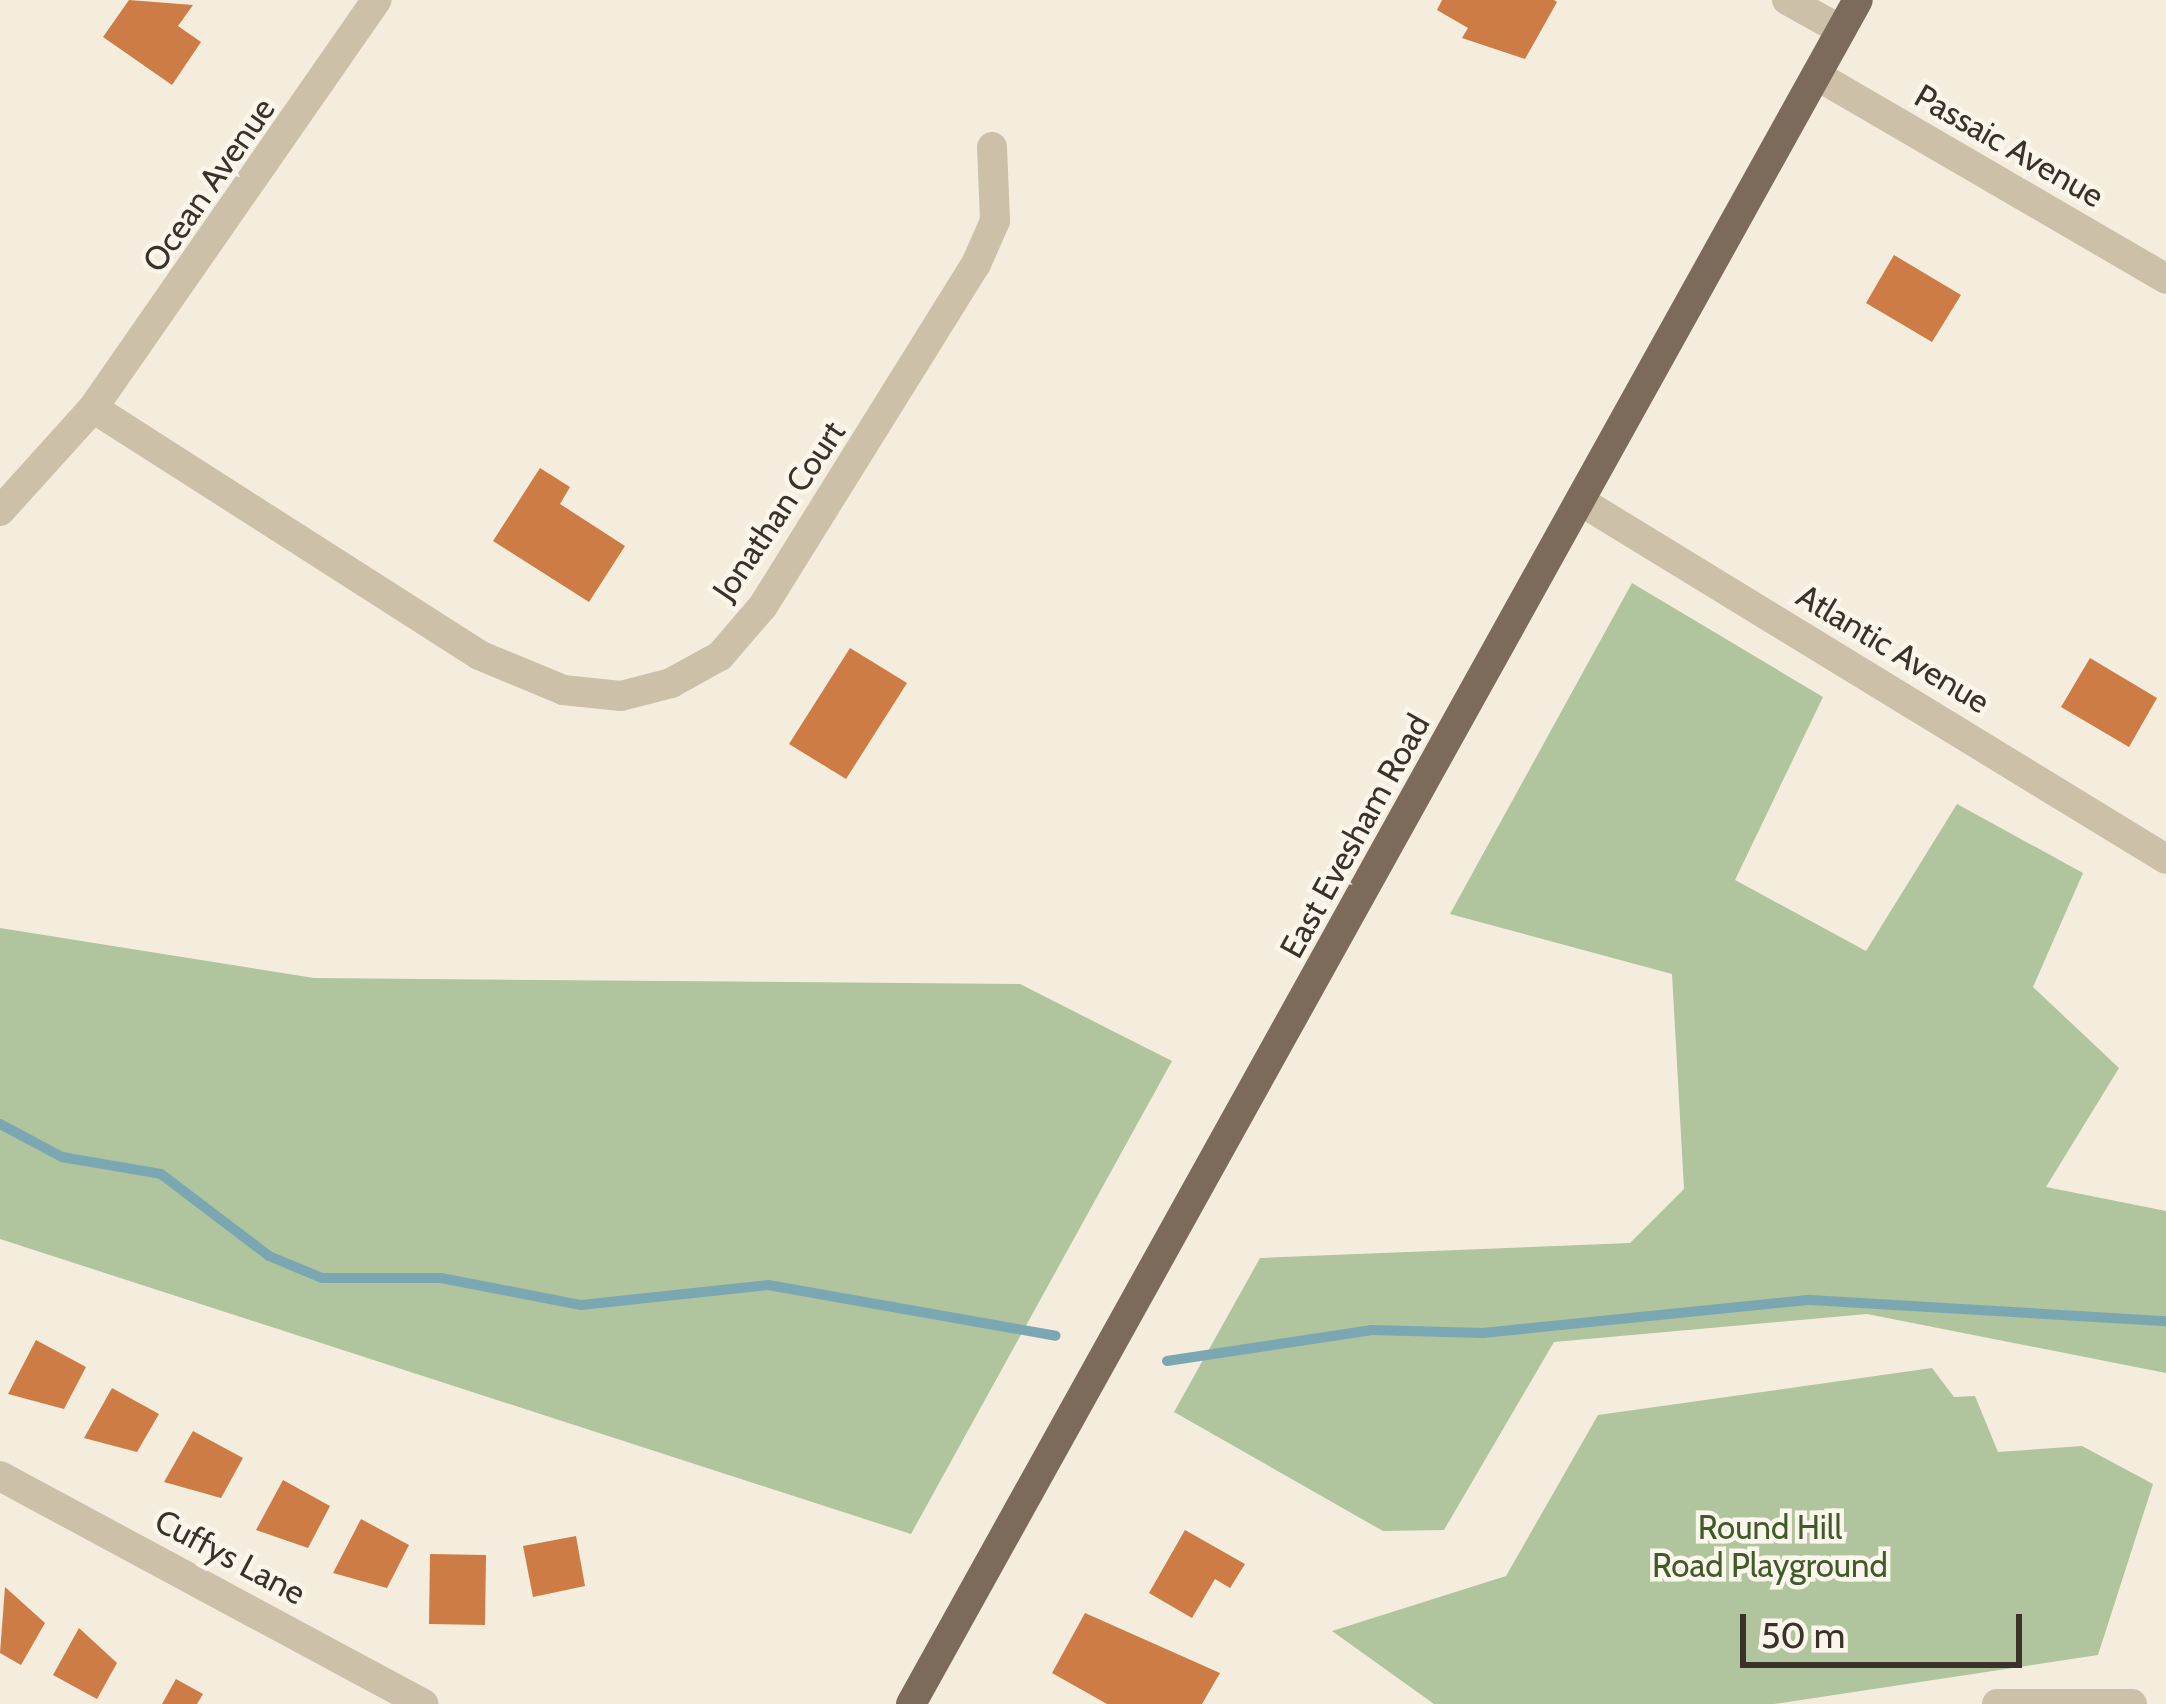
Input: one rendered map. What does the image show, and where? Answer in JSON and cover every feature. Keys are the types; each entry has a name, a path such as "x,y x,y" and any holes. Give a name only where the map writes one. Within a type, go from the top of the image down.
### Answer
{"main road":[{"name":"East Evesham Road","path":"911,1704 1858,0"}],"street":[{"name":"Ocean Avenue","path":"0,511 93,408 377,0"},
{"path":"1786,0 1841,30"},
{"name":"Passaic Avenue","path":"1816,75 2166,279"},
{"name":"Jonathan Court","path":"93,408 479,655 563,691 621,696 671,683 720,656 764,606 976,264 995,220 992,146"},
{"name":"Atlantic Avenue","path":"1582,502 2166,859"},
{"name":"Cuffys Lane","path":"0,1476 424,1704"},
{"path":"1997,1704 2132,1704"}],"green space":[{"path":"1632,583 1823,697 1735,880 1866,951 1957,804 2083,873 2033,987 2119,1068 2046,1187 2166,1211 2166,1373 1867,1314 1554,1342 1444,1530 1383,1531 1174,1412 1260,1258 1630,1243 1684,1189 1672,974 1450,914"},
{"path":"0,928 314,978 1020,984 1172,1061 911,1534 0,1239"},
{"name":"Round Hill Road Playground","path":"1932,1368 1954,1397 1975,1396 1998,1452 2082,1446 2153,1484 2098,1655 1774,1704 1434,1704 1332,1631 1506,1576 1598,1415"}],"building":[{"path":"129,0 193,5 178,26 201,42 172,85 103,37"},
{"path":"1442,0 1557,2 1525,59 1462,38 1468,28 1437,10"},
{"path":"1894,255 1961,295 1932,342 1866,303"},
{"path":"540,468 570,487 560,504 625,546 589,602 493,541"},
{"path":"850,648 907,683 846,779 789,744"},
{"path":"2090,658 2157,698 2129,747 2061,707"},
{"path":"36,1340 86,1367 64,1409 8,1394"},
{"path":"112,1388 159,1414 137,1452 84,1438"},
{"path":"193,1431 243,1458 221,1498 164,1482"},
{"path":"283,1480 330,1506 308,1548 256,1530"},
{"path":"361,1519 409,1545 387,1588 333,1573"},
{"path":"1185,1530 1245,1564 1230,1588 1215,1579 1192,1618 1149,1593"},
{"path":"576,1536 585,1586 533,1597 523,1546"},
{"path":"430,1554 486,1555 485,1625 429,1624"},
{"path":"5,1587 45,1623 21,1665 0,1653"},
{"path":"1085,1613 1220,1673 1202,1704 1107,1704 1052,1673"},
{"path":"79,1628 117,1663 97,1699 53,1675"},
{"path":"176,1679 203,1694 197,1704 162,1704"}],"waterway":[{"path":"0,1124 62,1157 161,1174 269,1256 322,1278 441,1278 581,1305 768,1285 1056,1336"},
{"path":"1167,1361 1371,1330 1483,1333 1810,1300 2166,1321"}]}
